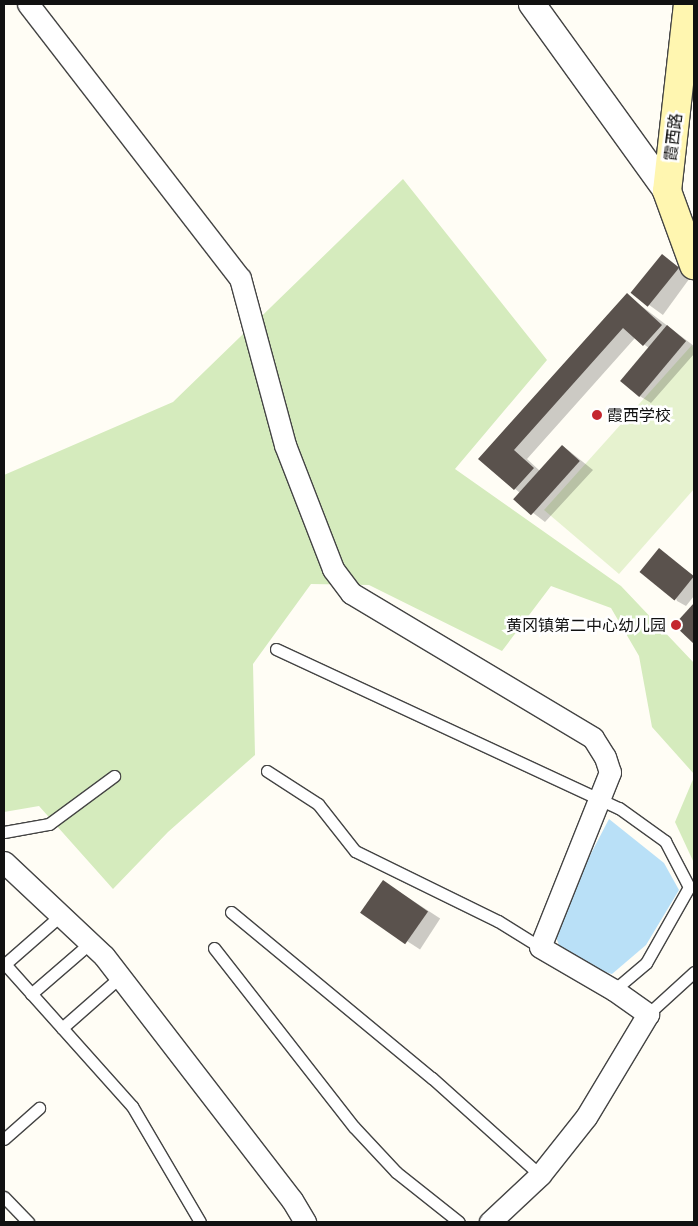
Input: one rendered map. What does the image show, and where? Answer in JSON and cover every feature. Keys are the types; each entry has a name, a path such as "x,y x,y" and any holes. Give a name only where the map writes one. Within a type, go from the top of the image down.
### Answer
{"main road":[{"name":"霞西路","path":"688,4 667,191 694,265"}],"street":[{"path":"28,4 240,278 285,445 333,569 351,593 593,738 610,772 540,947 614,990 648,1014 586,1117 540,1175 490,1222"},
{"path":"532,4 667,191"},
{"path":"4,862 90,943 120,977 292,1200 305,1222"}],"lane":[{"path":"276,649 619,808 665,841 689,887 646,964 614,990"},
{"path":"267,771 318,804 355,851 498,921 540,947"},
{"path":"4,832 50,824 114,776"},
{"path":"231,912 432,1078 540,1175"},
{"path":"61,916 4,964 132,1106 200,1222"},
{"path":"31,994 90,943"},
{"path":"214,948 354,1126 396,1172 459,1222"},
{"path":"648,1014 694,972"},
{"path":"62,1028 120,977"},
{"path":"4,1139 39,1108"},
{"path":"4,1197 28,1222"}],"green space":[{"path":"403,179 547,360 455,469 621,586 694,663 694,774 652,727 639,656 611,608 551,586 502,651 369,585 311,584 253,664 255,755 168,832 113,889 39,806 4,812 4,475 173,402"},
{"path":"692,345 694,351 694,489 619,574 544,510"},
{"path":"694,777 694,863 675,822"}],"water":[{"path":"609,819 664,863 679,890 646,945 612,974 591,968 560,948 556,937 572,890"}],"building":[{"path":"662,254 679,268 648,307 631,293"},
{"path":"627,293 662,325 643,346 623,328 514,450 534,468 514,490 478,459"},
{"path":"667,325 686,341 639,397 620,381"},
{"path":"562,445 580,461 531,515 513,499"},
{"path":"659,548 694,576 674,600 639,572"},
{"path":"694,603 694,644 674,625"},
{"path":"383,880 428,912 405,944 360,913"}],"place":[{"name":"霞西学校","path":"597,415"},
{"name":"黄冈镇第二中心幼儿园","path":"676,625"}]}
